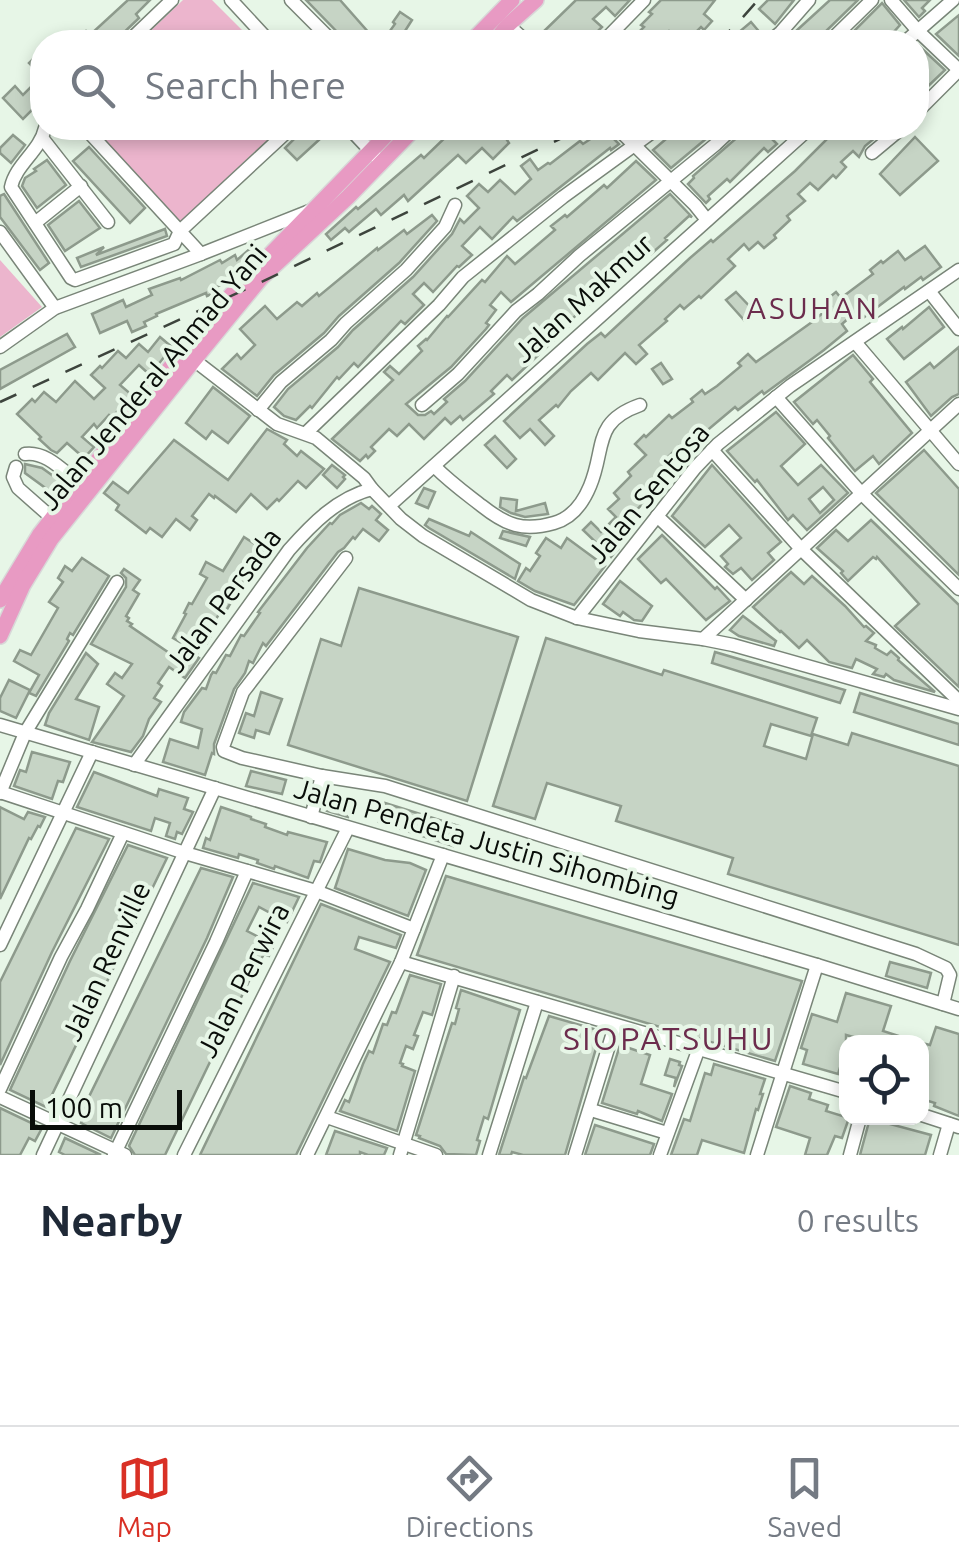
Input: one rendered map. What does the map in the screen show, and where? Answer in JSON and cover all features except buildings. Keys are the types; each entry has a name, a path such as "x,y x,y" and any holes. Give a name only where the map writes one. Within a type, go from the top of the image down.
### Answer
{"main road":[{"path":"483,30 512,0"},
{"path":"504,30 536,0"},
{"name":"Jalan Jenderal Ahmad Yani","path":"0,600 183,351 232,294 380,140"},
{"name":"Jalan Jenderal Ahmad Yani","path":"0,636 52,518 194,360 261,278 403,140"}],"street":[{"path":"141,30 172,0"},
{"path":"231,0 259,30"},
{"path":"291,0 320,30"},
{"path":"615,30 644,0"},
{"path":"783,30 809,0"},
{"path":"841,30 872,0"},
{"path":"892,0 917,30"},
{"path":"919,30 953,0"},
{"path":"508,25 513,30"},
{"path":"929,41 959,70 929,100"},
{"path":"39,140 14,175 11,187 75,280 174,244 180,231 278,140"},
{"path":"49,140 108,222"},
{"path":"97,140 201,254"},
{"path":"360,140 382,162"},
{"path":"631,140 706,220"},
{"path":"306,433 439,306 463,278 641,140"},
{"path":"422,405 458,374 516,311 719,140"},
{"name":"Jalan Makmur","path":"389,506 796,140"},
{"path":"872,153 888,140"},
{"path":"35,223 81,186"},
{"path":"258,410 280,382 332,340 406,270 444,227 455,205"},
{"path":"0,347 54,308 312,210"},
{"path":"0,232 54,308"},
{"name":"Jalan Sentosa","path":"578,618 712,450 776,396 959,270"},
{"path":"929,291 959,329"},
{"path":"855,342 959,464"},
{"path":"194,360 258,410 288,429 306,433 364,478 401,519 442,549 531,600 578,618 638,632 733,645 959,709"},
{"path":"776,396 862,494 959,589"},
{"path":"702,639 959,404"},
{"path":"434,466 458,491 502,522 540,527 576,511 591,484 608,424 622,411 640,405"},
{"path":"712,450 801,549 959,700"},
{"path":"25,454 45,457 85,484"},
{"path":"16,467 13,477 18,488 52,518"},
{"name":"Jalan Persada","path":"134,764 289,550 312,524 349,496 372,489"},
{"path":"657,516 746,600"},
{"path":"346,558 243,692 224,752 322,776 385,786 916,954 946,968 950,975 943,1004"},
{"path":"116,582 25,733 0,793 316,891 414,930"},
{"name":"Jalan Pendeta Justin Sihombing","path":"0,726 959,1008"},
{"path":"0,945 92,752"},
{"path":"311,816 322,776"},
{"name":"Jalan Renville","path":"43,1155 215,788"},
{"name":"Jalan Perwira","path":"184,1155 348,828"},
{"path":"0,1088 123,833"},
{"path":"307,1155 402,962 443,856"},
{"path":"0,1097 118,1154 247,871"},
{"path":"402,962 839,1090"},
{"path":"758,1155 817,965"},
{"path":"402,1150 454,976"},
{"path":"489,1155 537,1002"},
{"path":"576,1155 615,1026"},
{"path":"660,1155 698,1048"},
{"path":"591,1110 667,1132"},
{"path":"327,1116 402,1150 436,1155"},
{"path":"929,1118 954,1126 940,1155"},
{"path":"850,1155 858,1125"}],"shaded area":[{"path":"183,0 212,0 242,30 152,30"},
{"path":"103,140 267,140 180,222"},
{"path":"0,260 42,307 0,337"}],"railway":[{"path":"730,30 758,0"},
{"path":"0,402 558,140"}],"district":[{"name":"ASUHAN","path":"813,309"},
{"name":"SIOPATSUHU","path":"669,1039"}]}
